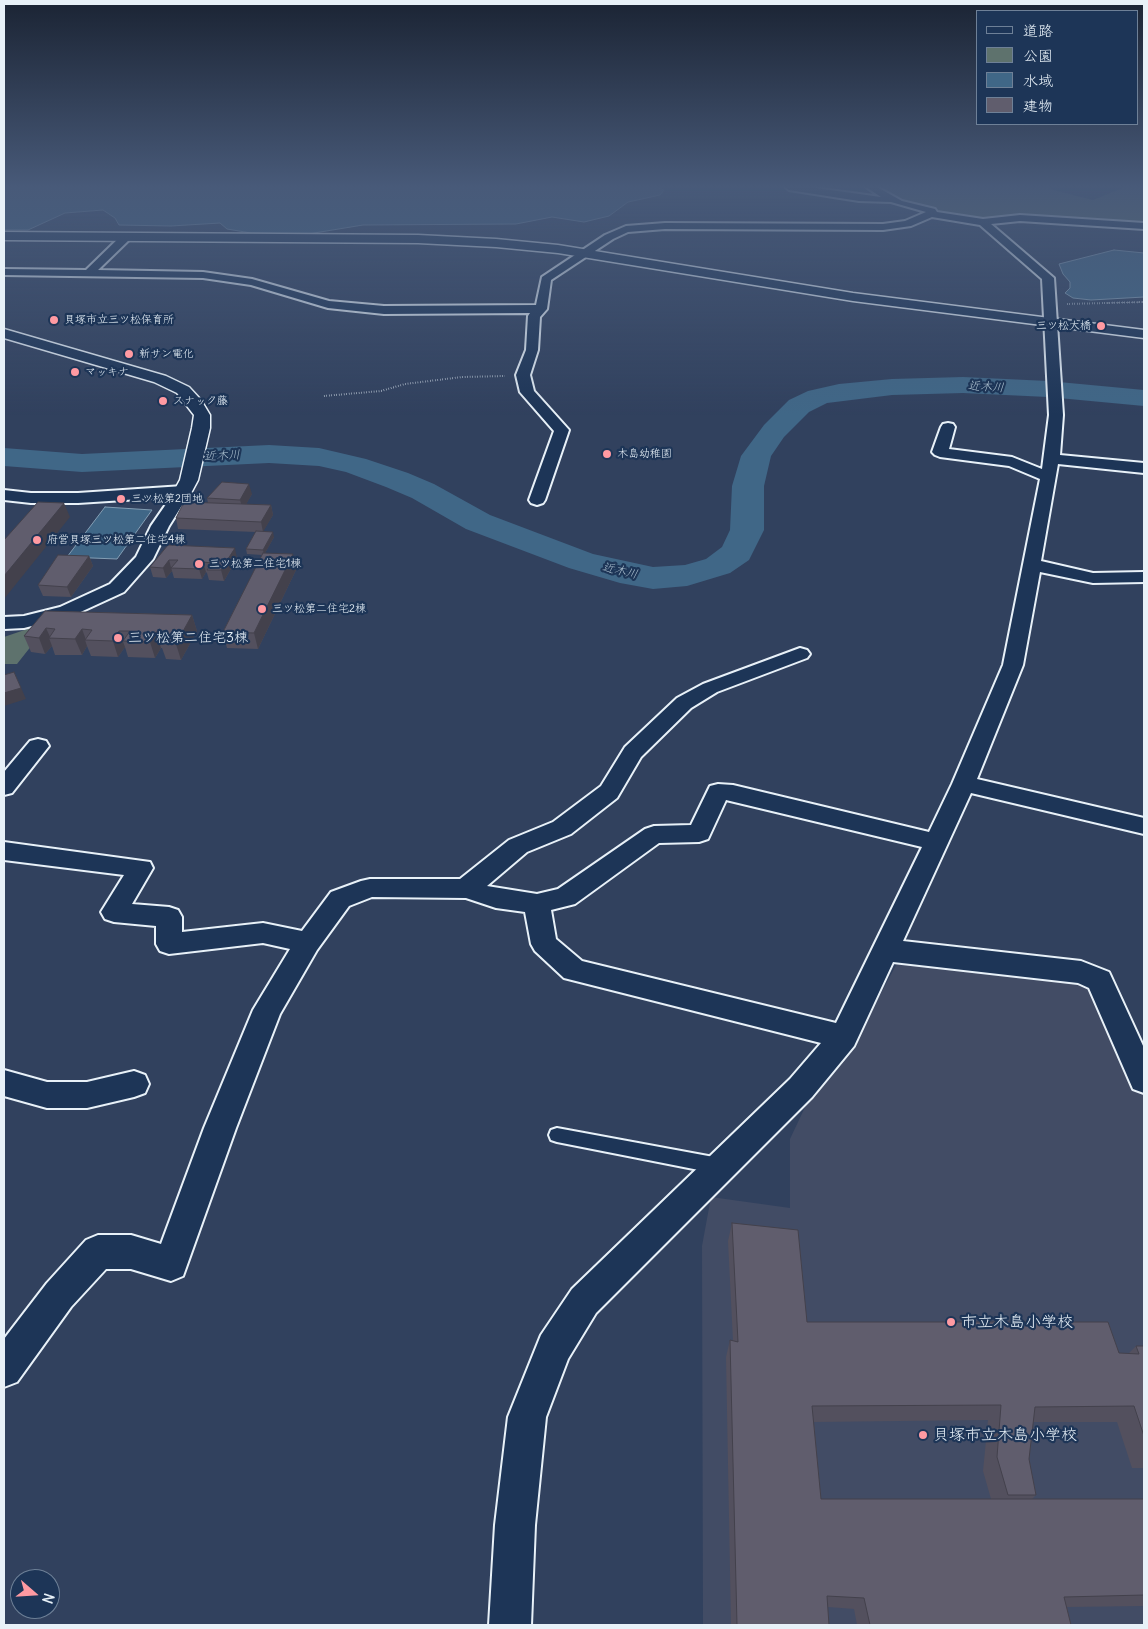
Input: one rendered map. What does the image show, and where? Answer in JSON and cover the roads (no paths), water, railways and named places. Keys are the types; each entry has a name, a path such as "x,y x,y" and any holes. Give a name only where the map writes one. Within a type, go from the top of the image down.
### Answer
{"main road":[{"path":"645,263 853,297 1144,334"},
{"path":"4,333 160,379 183,390 195,402 202,415 201,428 186,486"}],"street":[{"path":"89,273 99,263"},
{"path":"537,500 562,430 527,392 523,375 532,350 534,316 541,309 546,279 569,263"},
{"path":"510,1625 515,1525 527,1417 554,1348 584,1301 801,1088 844,1037 964,784 1013,665 1051,468 1056,415 1049,322 1048,278 1031,263"},
{"path":"4,272 176,274 234,279 252,282 328,304 384,310 541,309"},
{"path":"948,427 940,452 1051,468 1144,468"},
{"path":"4,495 78,498 186,486"},
{"path":"4,623 24,622 67,610 117,588 144,559 160,526 186,486"},
{"path":"1033,565 1093,578 1144,577"},
{"path":"466,889 518,846 562,828 610,792 633,752 684,703 710,688 800,654"},
{"path":"4,788 38,746"},
{"path":"964,784 1144,826"},
{"path":"4,1369 58,1295 98,1252 131,1252 171,1264 220,1128 267,1010 308,943 340,899 370,888 466,889 496,898 537,904 566,897 654,835 699,833 718,792 733,793 936,842"},
{"path":"4,851 141,868 114,912 169,917 169,944 263,934 308,943"},
{"path":"537,904 544,944 574,970 844,1037"},
{"path":"885,950 1081,972 1099,980 1144,1080"},
{"path":"4,1083 47,1095 87,1095 134,1084"}],"lane":[{"path":"557,1135 721,1167"}],"water":[{"path":"1144,263 1144,297 1091,300 1073,298 1065,293 1070,288 1070,282 1063,274 1059,264"},
{"path":"105,507 152,510 117,559 67,557"}],"waterway":[{"name":"近木川","path":"4,457 82,463 269,454 319,457 355,465 397,480 423,491 478,522 581,561 620,572 653,578 687,575 718,566 737,553 747,530 748,486 756,456 774,431 799,406 818,397 839,392 892,387 963,385 1048,389 1144,398"}],"place":[{"name":"貝塚市立三ツ松保育所","path":"54,320"},
{"name":"三ツ松大橋","path":"1101,326"},
{"name":"新サン電化","path":"129,354"},
{"name":"マッキナ","path":"75,372"},
{"name":"スナック藤","path":"163,401"},
{"name":"木島幼稚園","path":"607,454"},
{"name":"三ツ松第2団地","path":"121,499"},
{"name":"府営貝塚三ツ松第二住宅4棟","path":"37,540"},
{"name":"三ツ松第二住宅1棟","path":"199,564"},
{"name":"三ツ松第二住宅2棟","path":"262,609"},
{"name":"三ツ松第二住宅3棟","path":"118,638"},
{"name":"市立木島小学校","path":"951,1322"},
{"name":"貝塚市立木島小学校","path":"923,1435"}]}
